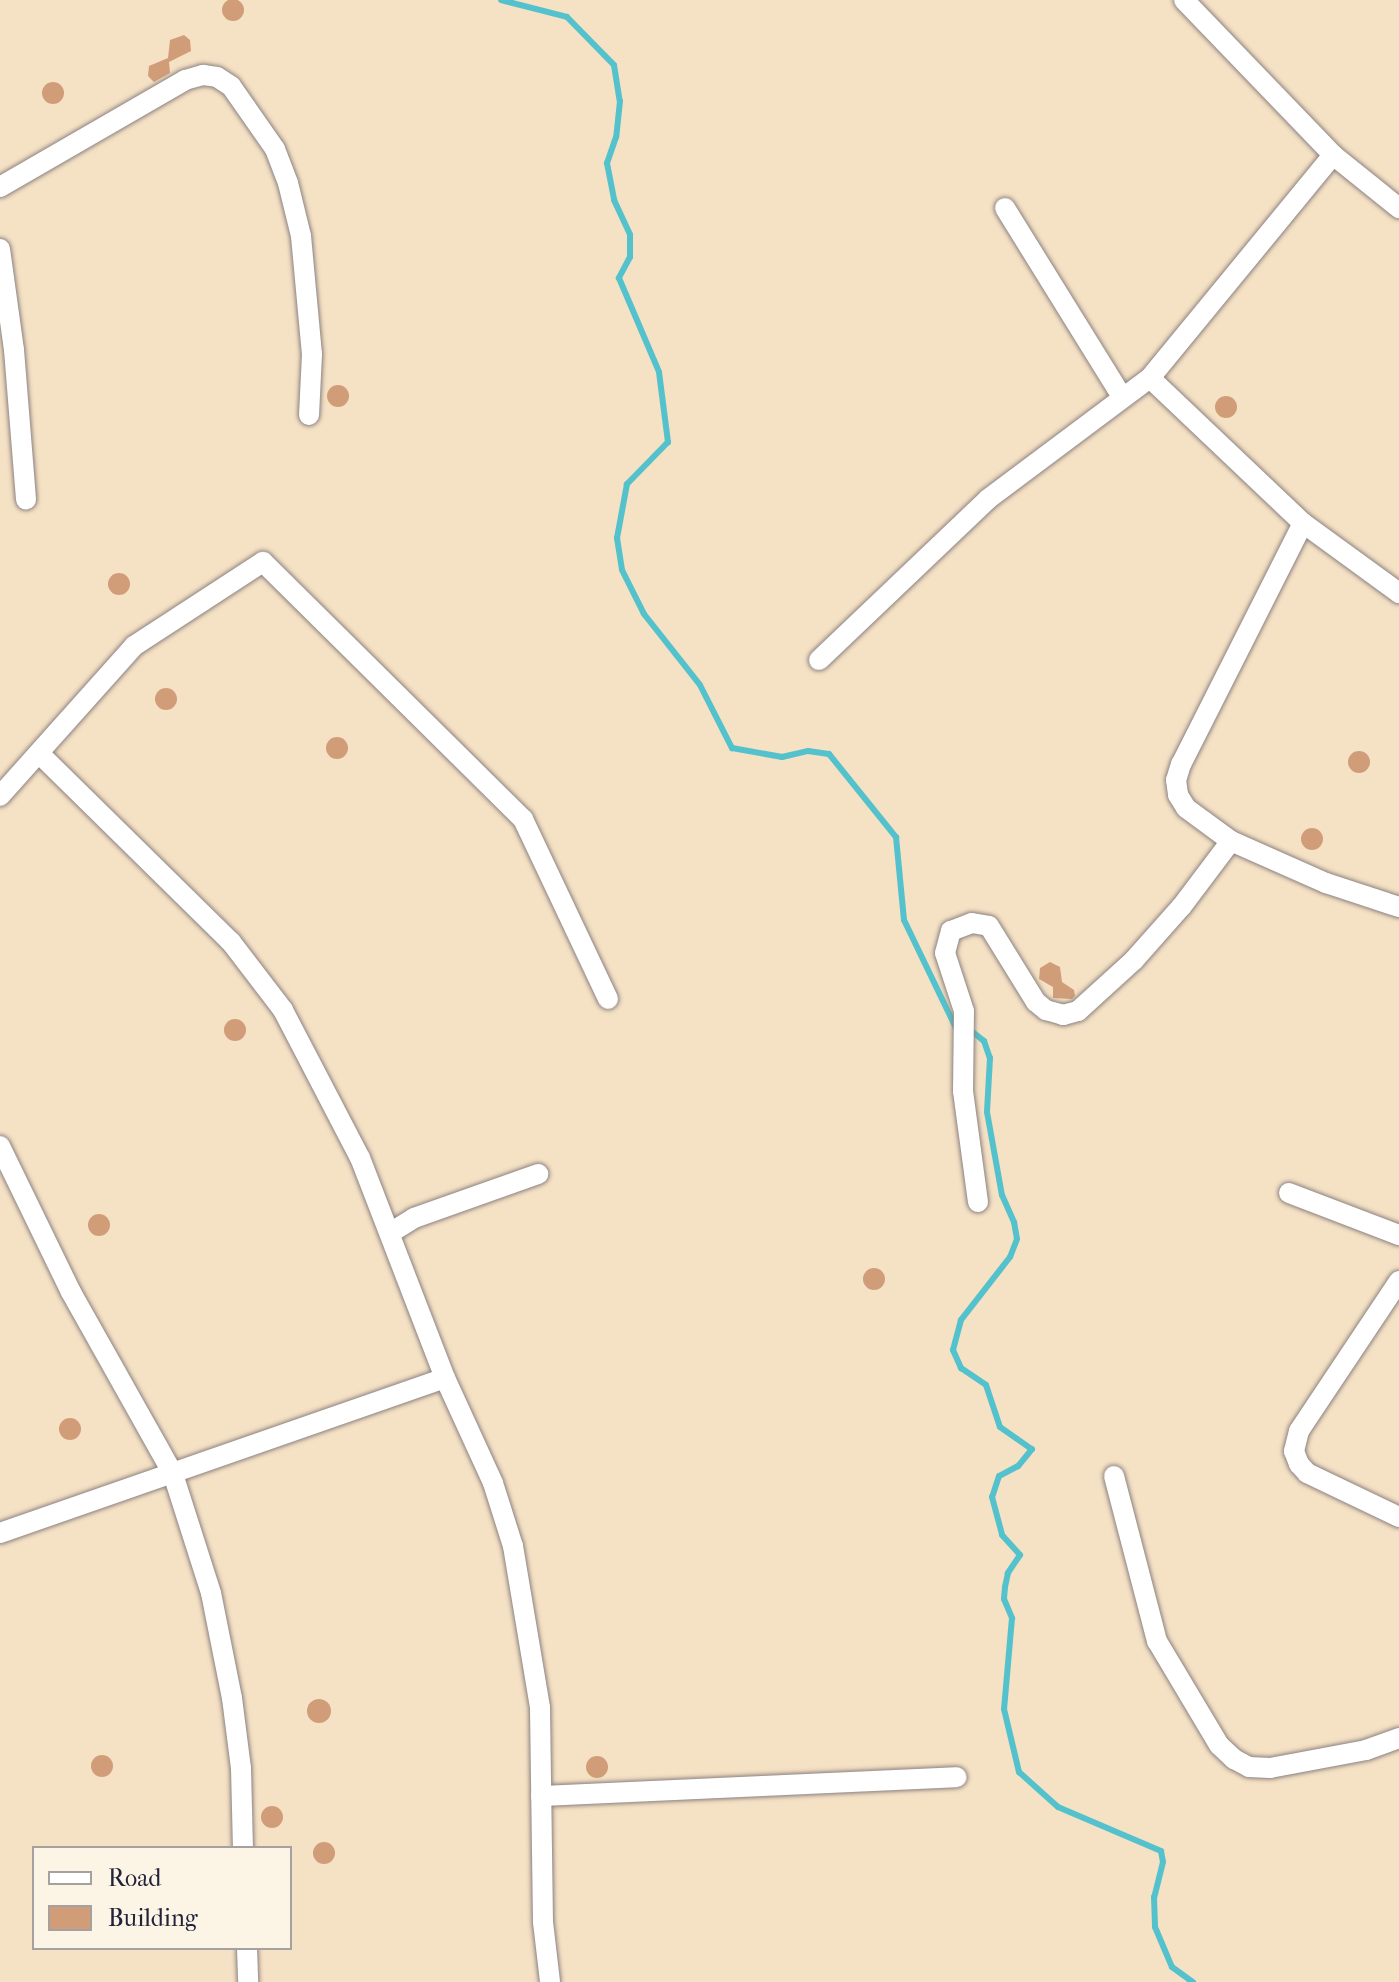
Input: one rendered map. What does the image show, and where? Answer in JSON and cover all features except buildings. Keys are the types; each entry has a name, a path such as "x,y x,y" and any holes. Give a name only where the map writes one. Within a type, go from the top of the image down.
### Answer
{"street":[{"path":"1184,0 1333,155 1399,208"},
{"path":"0,187 185,80 203,75 217,77 231,86 275,149 288,183 301,236 312,354 309,415"},
{"path":"819,660 988,499 1150,378 1333,155"},
{"path":"1005,208 1122,397"},
{"path":"0,249 14,350 26,500"},
{"path":"1150,378 1303,523 1399,593"},
{"path":"1303,523 1176,780 1178,795 1186,808 1231,841 1326,883 1399,907"},
{"path":"0,796 134,646 263,562 523,819 608,999"},
{"path":"39,753 231,942 283,1010 360,1158 445,1378 493,1483 513,1546 540,1708 543,1922 550,1982"},
{"path":"978,1202 963,1091 964,1011 945,953 951,931 972,923 989,926 1036,1002 1046,1010 1063,1015 1078,1011 1134,960 1182,906 1231,841"},
{"path":"0,1146 9,1181 173,1474 211,1593 232,1698 241,1768 243,1846"},
{"path":"390,1233 414,1218 538,1174"},
{"path":"1289,1193 1399,1235"},
{"path":"1399,1281 1299,1431 1294,1451 1307,1473 1399,1517"},
{"path":"0,1533 445,1378"},
{"path":"1114,1476 1157,1641 1219,1745 1234,1759 1249,1767 1270,1768 1366,1750 1399,1738"},
{"path":"541,1796 957,1777"},
{"path":"247,1950 248,1982"}],"waterway":[{"path":"501,0 567,17 614,65 620,101 616,137 607,163 614,200 630,235 630,257 619,278 659,372 668,442 627,484 617,538 622,570 644,614 700,685 732,748 782,757 808,751 829,754 896,837 904,920 957,1030"},
{"path":"974,1033 984,1041 990,1058 987,1112 1002,1195 1014,1222 1017,1239 1010,1257 961,1320 953,1350 961,1368 986,1385 1000,1427 1032,1449 1018,1466 999,1476 992,1497 1002,1535 1020,1555 1008,1573 1005,1587 1004,1599 1012,1618 1004,1709 1019,1772 1058,1807 1161,1851 1163,1862 1154,1897 1155,1927 1172,1967 1193,1982"}]}
